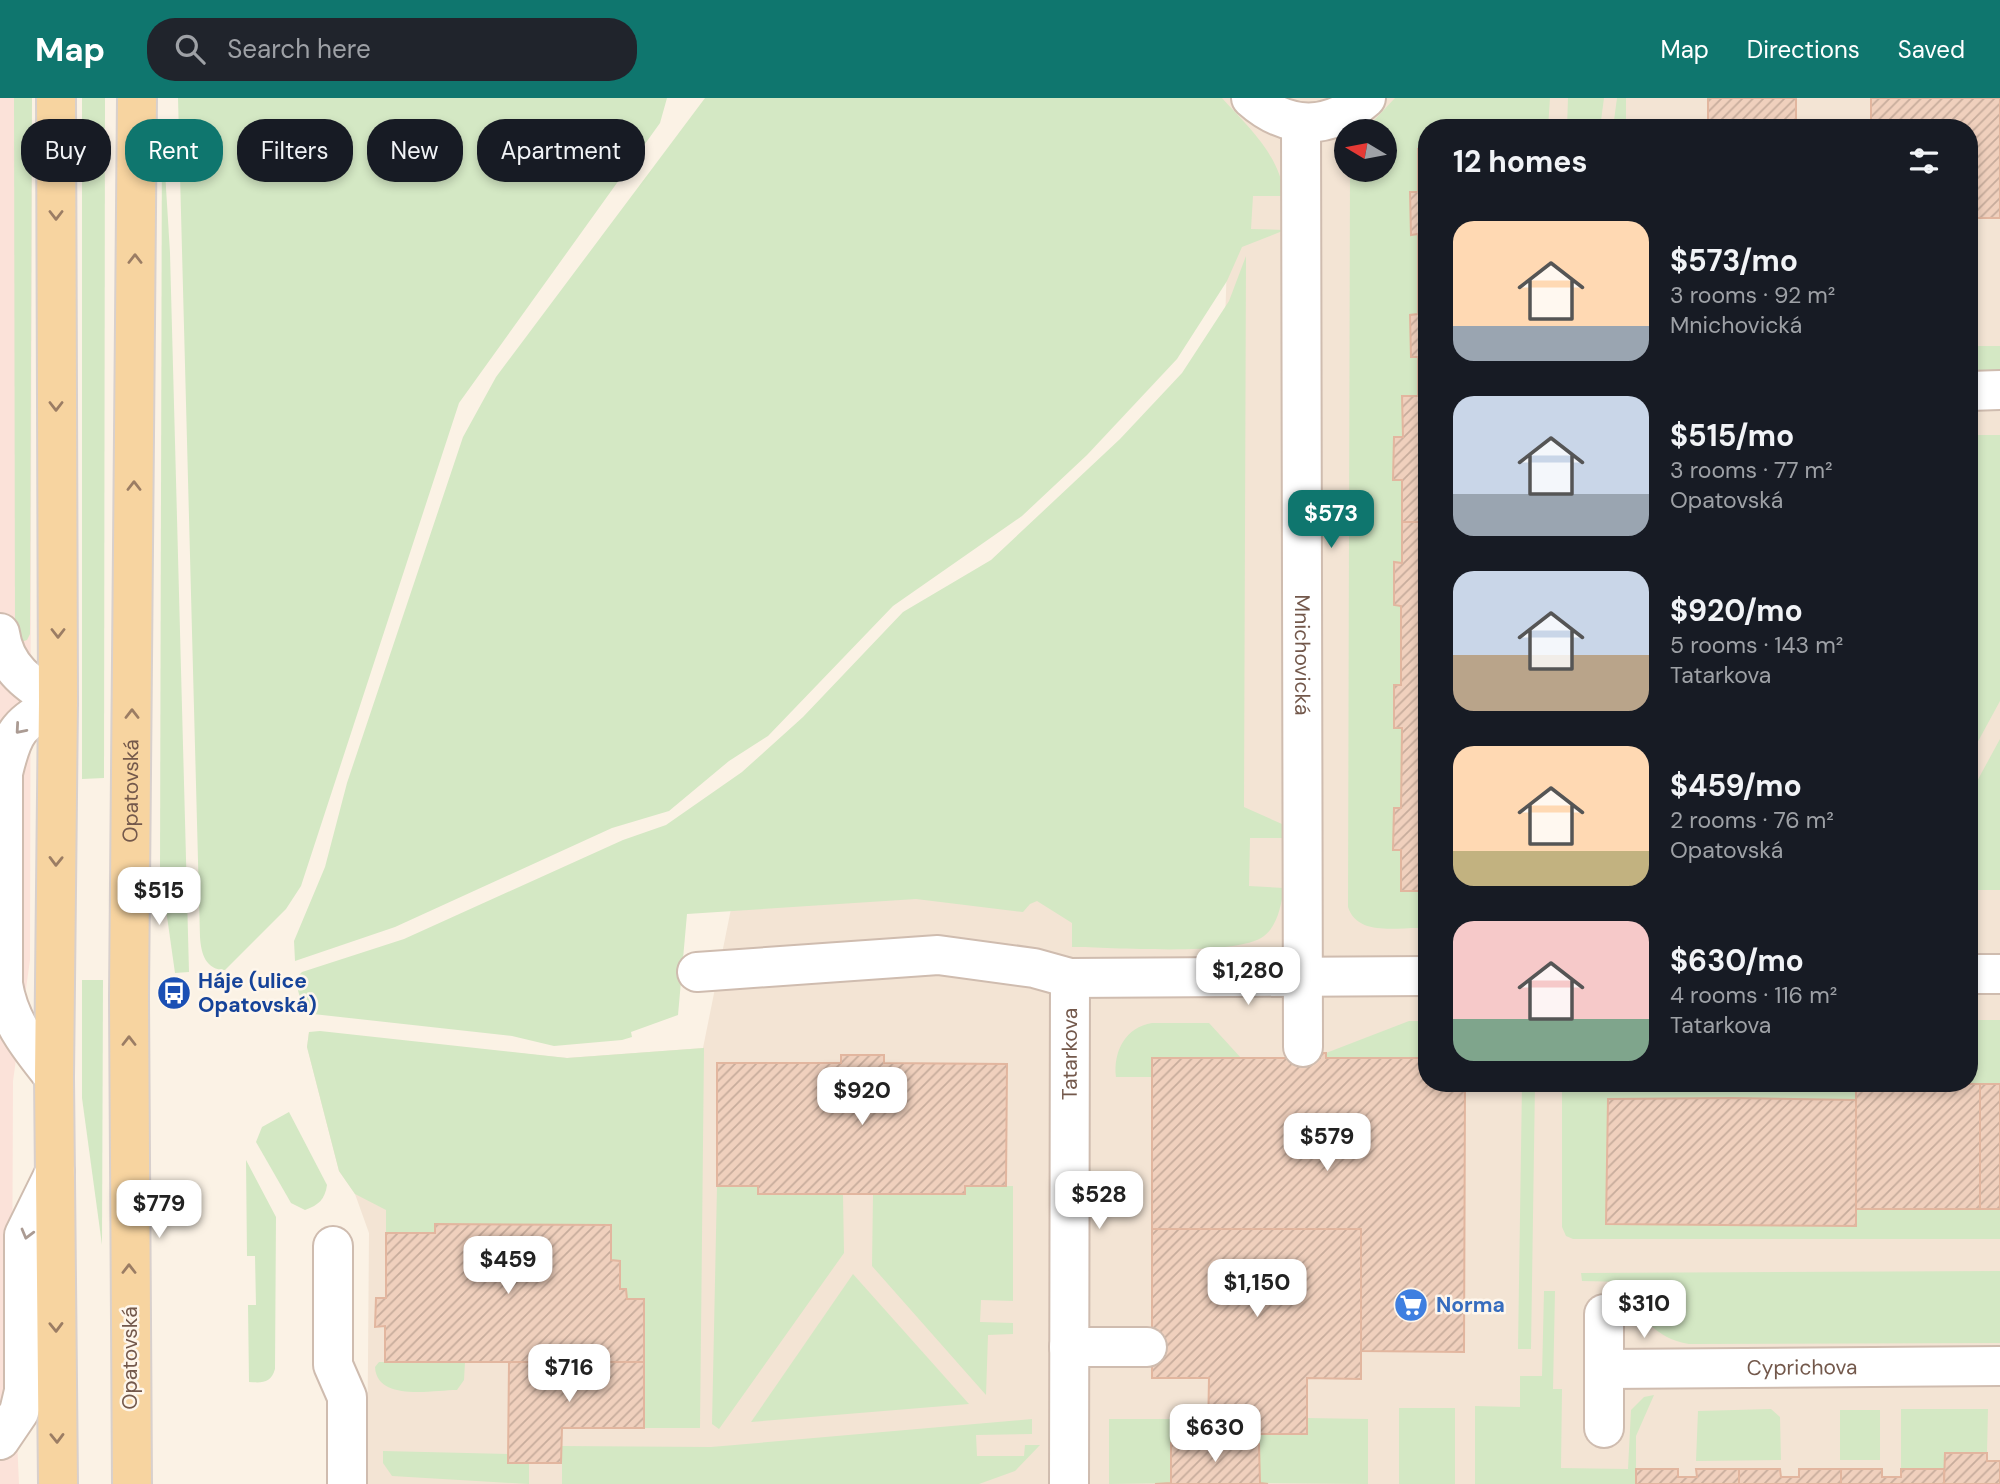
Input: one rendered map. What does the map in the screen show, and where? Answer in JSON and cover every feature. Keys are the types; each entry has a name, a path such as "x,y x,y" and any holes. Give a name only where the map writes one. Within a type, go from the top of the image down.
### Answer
{"main road":[{"path":"57,98 58,702 54,1077 58,1484"},
{"name":"Opatovská","path":"132,1484 129,997 136,98"}],"street":[{"path":"1251,98 1276,117 1301,124 1342,116 1366,98"},
{"name":"Mnichovická","path":"1301,124 1303,1047"},
{"path":"1978,390 2000,390"},
{"path":"0,633 2,648 23,679 58,702 23,723 10,740 3,773 3,984 7,1007 20,1035 54,1077"},
{"path":"697,972 938,954 1034,968 1070,978"},
{"path":"1978,975 2000,974"},
{"name":"Tatarkova","path":"1069,1484 1070,978 1418,976"},
{"path":"0,1440 19,1412 24,1391 24,1236 55,1172"},
{"path":"333,1246 333,1365 346,1397 347,1484"},
{"path":"1604,1314 1604,1427"},
{"path":"1069,1347 1147,1347"},
{"name":"Cyprichova","path":"1604,1369 2000,1366"}],"shaded area":[{"path":"0,98 32,98 32,119 21,119 21,182 32,182 30,960 13,1081 12,1331 19,1484 0,1484"},
{"path":"1195,98 2000,98 2000,1484 367,1484 369,1233 355,1194 339,1171 307,1047 309,1032 567,1058 703,1048 734,894 1206,899 1231,141"}],"green space":[{"path":"14,98 32,98 32,119 21,119 21,182 32,182 30,634 27,640 21,642 15,636"},
{"path":"82,98 105,98 105,119 82,119"},
{"path":"178,98 667,98 660,123 645,144 645,119 477,119 477,182 618,182 459,403 301,886 286,909 225,970 209,964 200,937 180,182 223,182 223,119 179,119"},
{"path":"705,98 1222,98 1269,154 1285,196 1253,196 1251,229 1285,230 1242,247 1227,281 1177,359 1087,455 1022,516 893,606 768,736 729,761 669,811 612,828 395,927 295,961 294,941 325,867 347,783 463,437 496,377 642,182 645,182 645,178"},
{"path":"1395,98 1550,98 1549,119 1418,119 1418,192 1410,192 1411,234 1418,234 1418,314 1410,315 1411,357 1418,357 1418,396 1402,396 1403,437 1394,438 1393,480 1402,480 1402,563 1394,563 1394,605 1401,606 1401,685 1394,686 1394,727 1402,728 1401,808 1394,808 1393,849 1401,850 1401,891 1418,891 1418,928 1387,929 1368,926 1359,922 1348,907 1350,182 1397,182 1397,119 1375,119"},
{"path":"1568,98 1604,98 1601,119 1567,119"},
{"path":"1617,98 1626,98 1626,119 1614,119"},
{"path":"82,182 105,182 104,778 82,779"},
{"path":"162,182 166,182 170,253 189,972 175,973 160,867"},
{"path":"1246,256 1244,807 1282,824 1283,838 1250,838 1249,886 1284,888 1276,920 1264,936 1250,943 1202,949 1072,947 1072,923 1037,901 1023,912 916,899 687,914 678,1015 631,1032 632,1037 622,1040 554,1046 512,1036 304,1013 295,979 302,972 404,939 623,840 666,825 742,772 803,717 903,612 991,560 1120,439 1182,373 1229,301"},
{"path":"1978,346 2000,346 2000,370 1978,370"},
{"path":"1978,435 2000,435 2000,701 1978,741"},
{"path":"2000,739 2000,890 1978,890 1978,779"},
{"path":"82,980 103,980 102,1245 82,1098"},
{"path":"1978,1020 2000,1020 2000,1084 1978,1084"},
{"path":"1409,1021 1418,1021 1418,1058 1326,1058 1326,1053"},
{"path":"1152,1023 1209,1023 1241,1058 1152,1058 1152,1077 1116,1077 1117,1058 1123,1042 1135,1029"},
{"path":"309,1032 567,1058 704,1048 700,1428 644,1428 644,1299 627,1299 626,1289 620,1289 620,1261 611,1260 610,1225 435,1224 435,1233 386,1233 386,1210 355,1194 339,1171 307,1047"},
{"path":"1522,1092 1535,1092 1531,1349 1518,1349"},
{"path":"1562,1092 1856,1092 1856,1100 1609,1099 1606,1224 1855,1226 1856,1209 2000,1209 2000,1239 1573,1239 1566,1236 1562,1227"},
{"path":"289,1112 327,1185 320,1201 305,1210 291,1203 256,1142 262,1127"},
{"path":"246,1160 276,1217 275,1369 269,1380 258,1382 249,1382 248,1305 256,1305 255,1256 247,1256"},
{"path":"717,1186 758,1186 758,1194 843,1194 844,1253 719,1429 712,1424"},
{"path":"965,1186 1013,1186 1013,1301 981,1300 980,1322 1013,1323 1013,1334 988,1335 986,1395 872,1266 873,1194 965,1194"},
{"path":"2000,1271 2000,1343 1689,1344 1666,1336 1649,1323 1637,1305 1629,1282 1582,1281 1581,1273"},
{"path":"853,1274 969,1404 751,1422"},
{"path":"1544,1291 1555,1291 1553,1389 1562,1389 1561,1468 1628,1469 1631,1410 1644,1397 1654,1395 1636,1436 1636,1484 1475,1484 1475,1406 1520,1407 1520,1376 1542,1376"},
{"path":"379,1362 465,1362 464,1380 457,1390 395,1390 378,1378 375,1367"},
{"path":"1399,1408 1455,1408 1455,1484 1399,1484"},
{"path":"1771,1409 1780,1417 1781,1460 1696,1461 1698,1411"},
{"path":"1901,1409 1988,1409 1987,1453 1945,1453 1944,1469 1901,1469"},
{"path":"1840,1410 1880,1410 1880,1460 1840,1460"},
{"path":"1307,1418 1368,1419 1368,1484 1260,1483 1259,1444 1172,1443 1171,1483 1109,1484 1109,1419 1176,1419 1177,1434 1307,1434"},
{"path":"1032,1419 1032,1434 976,1435 977,1456 1024,1456 1025,1445 1040,1445 1015,1471 979,1484 562,1484 562,1446 711,1447"},
{"path":"383,1451 509,1454 529,1463 529,1484 392,1476 383,1463"}],"building":[{"path":"1708,98 1796,98 1796,119 1708,119"},
{"path":"1871,98 2000,98 2000,218 1978,218 1978,119 1871,119"},
{"path":"1410,192 1418,192 1418,234 1411,235"},
{"path":"1418,314 1418,357 1411,357 1410,315"},
{"path":"1402,396 1418,396 1418,522 1402,522 1402,480 1393,480 1394,437 1403,437"},
{"path":"1402,522 1418,522 1418,891 1401,891 1401,850 1393,850 1394,808 1401,808 1402,728 1394,728 1394,685 1401,685 1401,606 1394,605 1394,562 1402,563"},
{"path":"1320,1053 1326,1053 1326,1058 1418,1058 1418,1092 1465,1092 1464,1352 1361,1351 1361,1229 1152,1229 1152,1058 1320,1058"},
{"path":"841,1055 884,1055 884,1063 1007,1064 1006,1186 965,1186 965,1194 758,1194 758,1186 717,1186 717,1063 841,1063"},
{"path":"1980,1084 1980,1209 1856,1209 1856,1092 1978,1092"},
{"path":"1980,1084 2000,1084 2000,1209 1980,1209"},
{"path":"1608,1099 1856,1100 1856,1226 1606,1224"},
{"path":"435,1224 611,1225 611,1260 620,1261 620,1289 626,1289 627,1299 644,1299 644,1362 385,1362 385,1326 375,1327 376,1298 386,1298 386,1233 435,1233"},
{"path":"1152,1229 1361,1229 1361,1379 1307,1378 1307,1434 1208,1434 1209,1378 1152,1378"},
{"path":"509,1362 644,1362 644,1428 562,1428 561,1463 508,1463"},
{"path":"1171,1443 1259,1444 1260,1483 1268,1484 1155,1484 1171,1483"},
{"path":"1945,1453 1987,1453 1987,1461 2000,1461 2000,1484 1944,1484"},
{"path":"1636,1469 1678,1469 1678,1477 1697,1477 1696,1469 1739,1469 1739,1484 1636,1484"},
{"path":"1739,1469 1780,1469 1781,1477 1799,1477 1799,1469 1841,1469 1841,1484 1739,1484"},
{"path":"1841,1469 1882,1469 1882,1477 1901,1477 1901,1469 1944,1469 1944,1484 1841,1484"}],"place":[{"name":"Háje (ulice Opatovská)","path":"174,993"},
{"name":"Norma","path":"1411,1305"}]}
